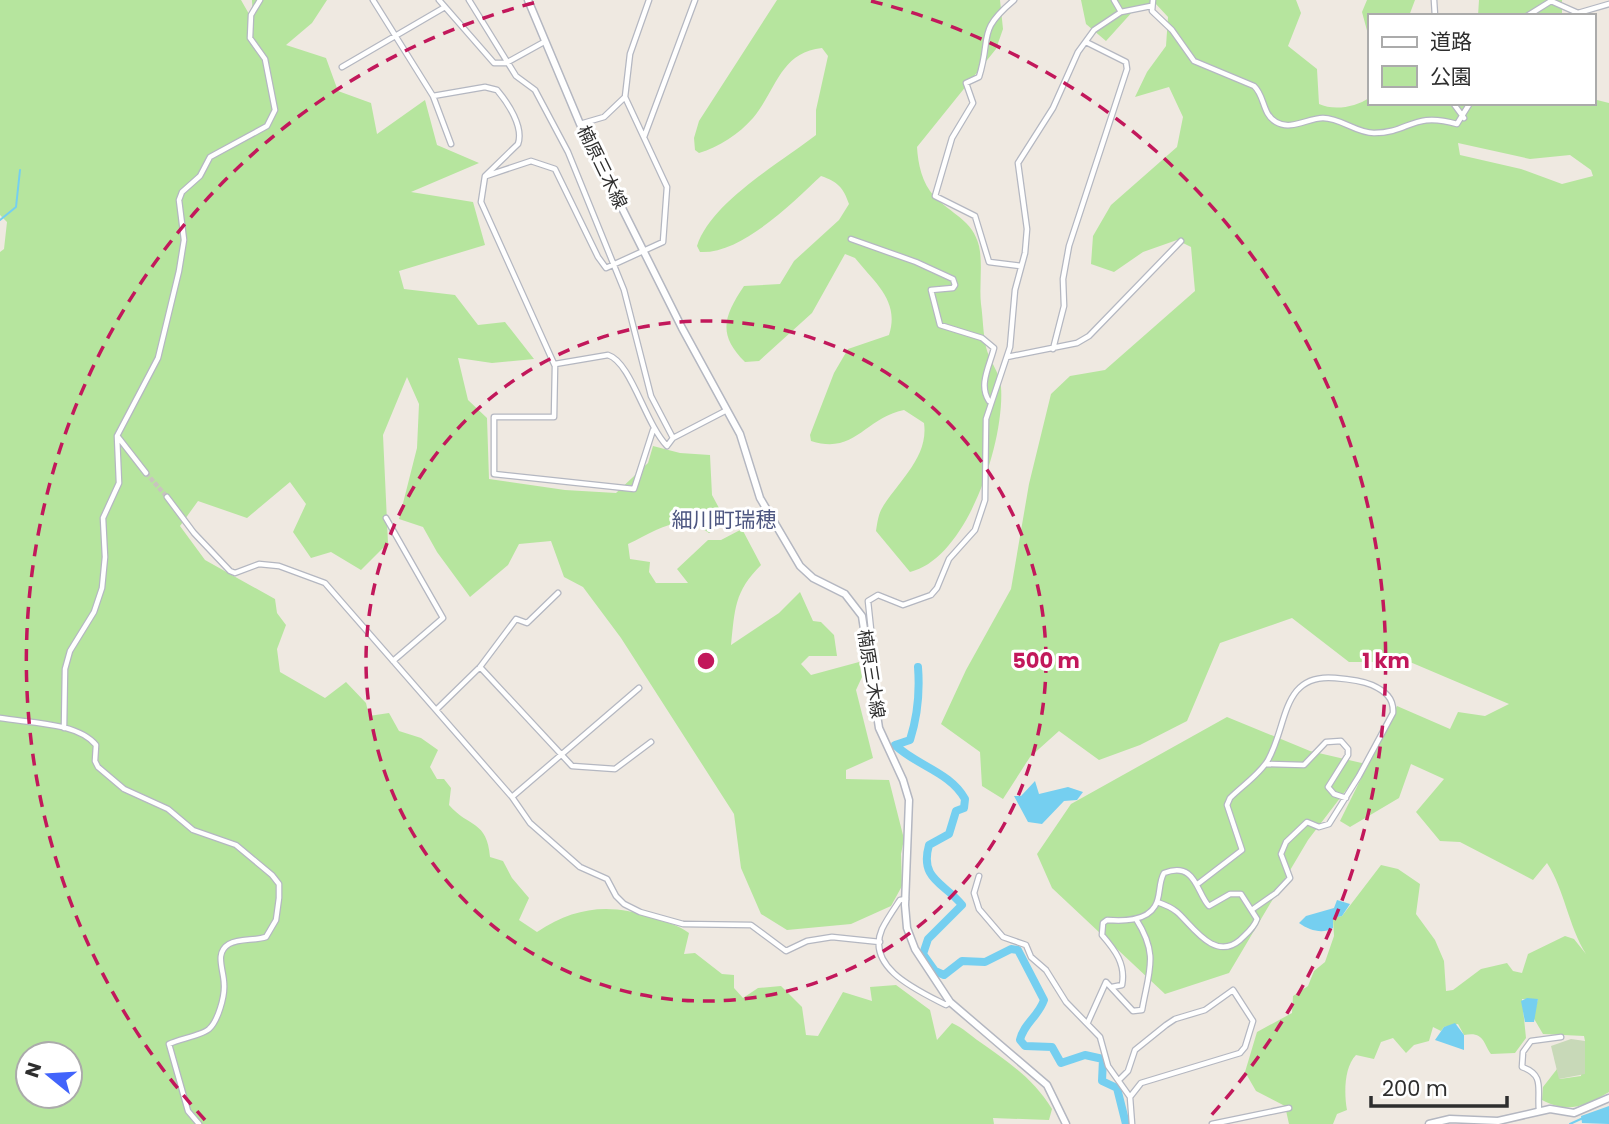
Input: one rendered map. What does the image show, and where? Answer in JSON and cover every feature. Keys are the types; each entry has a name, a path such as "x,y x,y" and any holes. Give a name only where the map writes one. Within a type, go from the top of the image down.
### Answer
{"main road":[{"name":"楠原三木線","path":"528,0 580,124 740,433 755,488 800,566 813,578 851,599 862,615 879,728 904,780 909,800 905,899 907,928 915,949 950,1002 1047,1085 1066,1124"},
{"path":"1429,1124 1450,1119 1498,1121 1550,1109 1574,1113 1609,1098"}],"street":[{"path":"64,728 65,669 71,651 94,612 102,588 103,518 119,482 117,436 158,358 165,334 184,240 179,200 181,192 200,176 209,157 258,132 273,119 275,110 265,59 250,38 251,15 260,0"},
{"path":"373,0 433,96 451,144"},
{"path":"439,0 494,63 506,63 544,42"},
{"path":"469,0 506,63 516,76 535,89 552,119 614,266 631,313 651,396 673,438"},
{"path":"485,176 531,161 555,169 606,268 663,242 667,187 625,97 629,54 649,0"},
{"path":"644,138 695,0"},
{"path":"1014,0 1002,8 985,32 984,61 979,77 966,83 973,103 952,138 935,196 975,216 989,262 1021,266"},
{"path":"1114,0 1122,12"},
{"path":"1530,14 1551,1 1578,12 1609,4"},
{"path":"866,641 872,639 868,601 878,595 903,605 930,595 942,582 949,559 975,530 987,488 985,439 990,402 1007,357 1014,323 1014,290 1027,229 1018,163 1053,108 1070,68 1094,30 1122,12 1152,3 1194,61 1254,86 1266,111 1277,123 1285,126 1326,118 1366,133 1377,133 1432,118 1457,124 1464,118 1469,105"},
{"path":"342,67 445,7"},
{"path":"1053,348 1064,306 1067,253 1127,69 1126,62 1118,56 1086,42"},
{"path":"433,96 485,87 497,90 505,99 520,138 518,144 485,176 483,209 555,364 554,418 494,417 494,474 634,489 653,430"},
{"path":"580,124 604,117 625,97"},
{"path":"1454,105 1464,118"},
{"path":"851,239 916,261 953,279 956,285 953,288 931,290 936,317 940,325 982,338 994,348 984,381 985,395 990,402"},
{"path":"1007,357 1053,348 1089,336 1181,241"},
{"path":"555,364 608,355 616,358 629,376 653,430 667,446 673,438 727,410"},
{"path":"117,436 145,473"},
{"path":"167,497 194,533 230,571 235,573 259,564 279,566 325,583 512,797 530,823 580,867 607,879 616,896 640,912 683,924 751,925 786,951 807,941 832,937 880,942"},
{"path":"386,518 443,618 393,661"},
{"path":"436,709 480,667 516,620 527,623 558,593"},
{"path":"480,667 572,766 615,769 651,742"},
{"path":"1199,883 1242,850 1243,844 1227,805 1230,798 1265,763 1290,705 1307,679 1328,677 1370,684 1388,695 1393,713 1346,798 1325,827 1307,822 1286,842 1281,854 1290,878 1276,893 1253,909"},
{"path":"512,797 639,688"},
{"path":"0,718 64,728 90,738 96,745 95,761 98,767 124,789 167,809 193,830 236,845 279,884 276,920 266,937 226,945 221,954 225,985 217,1018 210,1029 169,1044 188,1111 199,1124"},
{"path":"1265,763 1304,765 1326,742 1341,741 1348,748 1348,754 1328,787 1334,794 1346,798"},
{"path":"1112,987 1122,985 1122,968 1119,958 1102,935 1103,923 1107,920 1136,919 1149,913 1157,902 1164,873 1178,871 1199,883 1209,906 1237,893 1253,909 1257,919 1255,925 1236,943 1222,946 1200,937 1177,912 1157,902"},
{"path":"979,876 974,884 979,909 1003,937 1026,944 1031,957 1046,970 1066,1003 1088,1022 1100,1037 1108,1066 1130,1097 1132,1124"},
{"path":"905,899 900,900 883,928 880,942 883,958 896,976 946,1005 950,1002"},
{"path":"1088,1022 1106,982 1133,1011 1140,1012 1152,955 1150,944 1136,919"},
{"path":"1119,1080 1128,1071 1135,1051 1166,1025 1175,1018 1205,1010 1233,990 1254,1021 1245,1048 1240,1053 1141,1083 1130,1097"},
{"path":"1539,1110 1540,1080 1535,1071 1522,1067 1523,1052 1531,1041 1561,1037"},
{"path":"1215,1124 1289,1108"}],"green space":[{"path":"0,0 241,0 253,21 252,0 327,0 312,23 286,45 326,58 338,91 371,103 377,134 425,100 437,145 479,163 411,192 473,202 485,245 399,271 404,289 455,295 478,325 505,322 534,359 492,363 458,358 468,400 487,418 489,479 565,490 616,493 648,463 653,446 680,453 710,455 712,495 726,521 709,533 688,523 669,525 628,544 630,559 650,562 649,572 656,583 688,583 677,569 708,540 721,540 742,529 761,565 745,584 737,602 731,645 779,613 800,592 813,621 821,622 834,635 837,656 809,656 801,664 811,675 859,662 862,677 856,690 873,758 846,770 846,779 889,780 904,839 901,854 902,886 891,906 851,924 787,930 761,914 741,868 734,814 621,638 583,587 564,577 551,541 519,544 508,565 470,597 437,552 423,527 399,519 417,448 419,404 407,377 383,435 388,543 361,570 331,552 311,558 293,532 306,504 290,482 247,518 198,501 180,526 205,560 275,599 277,613 286,625 277,649 280,672 325,698 346,682 366,703 369,716 389,713 399,731 421,738 438,750 430,767 437,779 444,779 451,788 449,805 481,830 490,857 503,861 512,878 529,898 519,920 537,932 551,923 580,912 608,909 638,913 672,924 689,933 684,954 695,953 722,974 734,975 734,988 743,998 758,988 781,986 802,1007 806,1035 818,1036 843,992 872,1001 870,987 896,985 930,1010 937,1040 952,1023 1019,1071 1037,1088 1052,1109 1049,1120 993,1118 994,1124 0,1124 0,252 4,249 7,222 0,215"},
{"path":"777,0 1000,0 1003,29 996,49 917,147 926,185 967,224 979,246 985,342 1001,387 997,436 979,494 965,521 949,545 931,562 910,572 876,531 881,510 917,459 922,447 924,423 904,410 890,414 839,443 811,441 810,435 834,373 848,349 889,335 891,312 884,293 855,258 845,254 812,313 759,361 745,362 730,343 727,334 728,316 744,286 780,284 794,261 839,220 849,204 842,189 821,176 749,236 716,250 700,252 697,246 716,214 731,199 816,135 816,110 828,56 822,48 808,51 788,65 753,118 741,129 714,147 699,153 695,150 694,138 699,121"},
{"path":"1081,0 1296,0 1301,13 1288,46 1317,69 1319,104 1325,106 1345,107 1368,99 1368,105 1595,105 1595,100 1609,103 1609,1092 1592,1101 1560,1107 1542,1100 1543,1087 1557,1069 1560,1079 1581,1076 1585,1041 1584,1036 1543,1034 1533,1017 1538,999 1522,999 1526,1038 1515,1053 1491,1054 1479,1036 1464,1035 1458,1024 1444,1027 1441,1031 1433,1027 1429,1041 1414,1045 1406,1053 1393,1038 1381,1042 1374,1059 1356,1055 1347,1073 1347,1110 1337,1114 1333,1124 1289,1124 1285,1106 1256,1091 1245,1072 1257,1032 1292,1013 1293,996 1308,986 1314,971 1325,962 1334,936 1333,918 1342,916 1381,865 1398,869 1420,884 1416,914 1435,940 1444,961 1446,991 1453,990 1481,969 1507,963 1513,971 1522,973 1528,954 1565,936 1574,939 1586,954 1547,863 1533,880 1460,842 1440,841 1416,812 1444,779 1411,764 1399,798 1350,827 1340,821 1397,706 1450,729 1458,712 1485,716 1509,704 1410,662 1349,662 1292,618 1220,643 1187,721 1140,745 1099,760 1059,731 1030,757 1003,799 982,786 980,752 941,724 966,670 1011,589 1029,484 1051,394 1070,376 1105,370 1195,291 1191,247 1177,240 1143,252 1114,272 1091,264 1093,236 1111,205 1177,147 1183,117 1169,87 1135,97 1147,72 1166,46 1168,17 1155,3 1134,10 1106,41 1086,24","holes":["1458,143 1530,159 1570,155 1591,170 1593,176 1562,184 1521,169 1460,155"]},
{"path":"1367,0 1415,0 1410,14 1368,14 1368,34 1362,12"},
{"path":"1479,0 1562,0 1562,14 1478,14"},
{"path":"1227,717 1310,751 1366,764 1308,840 1229,973 1165,994 1052,888 1037,854 1071,804"},
{"path":"1571,1039 1585,1041 1585,1074 1559,1079 1551,1046"}],"water":[{"path":"1035,781 1039,794 1068,787 1083,792 1077,800 1064,801 1042,824 1028,822 1014,796 1021,796"},
{"path":"1337,900 1350,904 1342,916 1333,918 1333,928 1316,931 1299,923 1306,916 1334,908"},
{"path":"1527,998 1538,999 1534,1022 1525,1022 1521,1001"},
{"path":"1455,1023 1464,1035 1464,1050 1435,1040 1444,1027"},
{"path":"1609,1106 1609,1124 1582,1123 1581,1116"}],"waterway":[{"path":"0,220 16,207 20,170"},
{"path":"918,667 918,704 910,740 895,745 951,782 965,799 964,808 956,811 949,834 929,845 927,857 935,880 962,905 928,939 923,954 935,971 944,975 962,961 985,962 1011,949 1018,950 1044,1000 1020,1040 1025,1046 1052,1047 1061,1063 1085,1055 1103,1059 1102,1081 1117,1088 1126,1124"},
{"path":"1570,1124 1583,1118"}],"tunnel":[{"path":"146,473 167,497"}],"district":[{"name":"細川町瑞穂","path":"724,520"}]}
